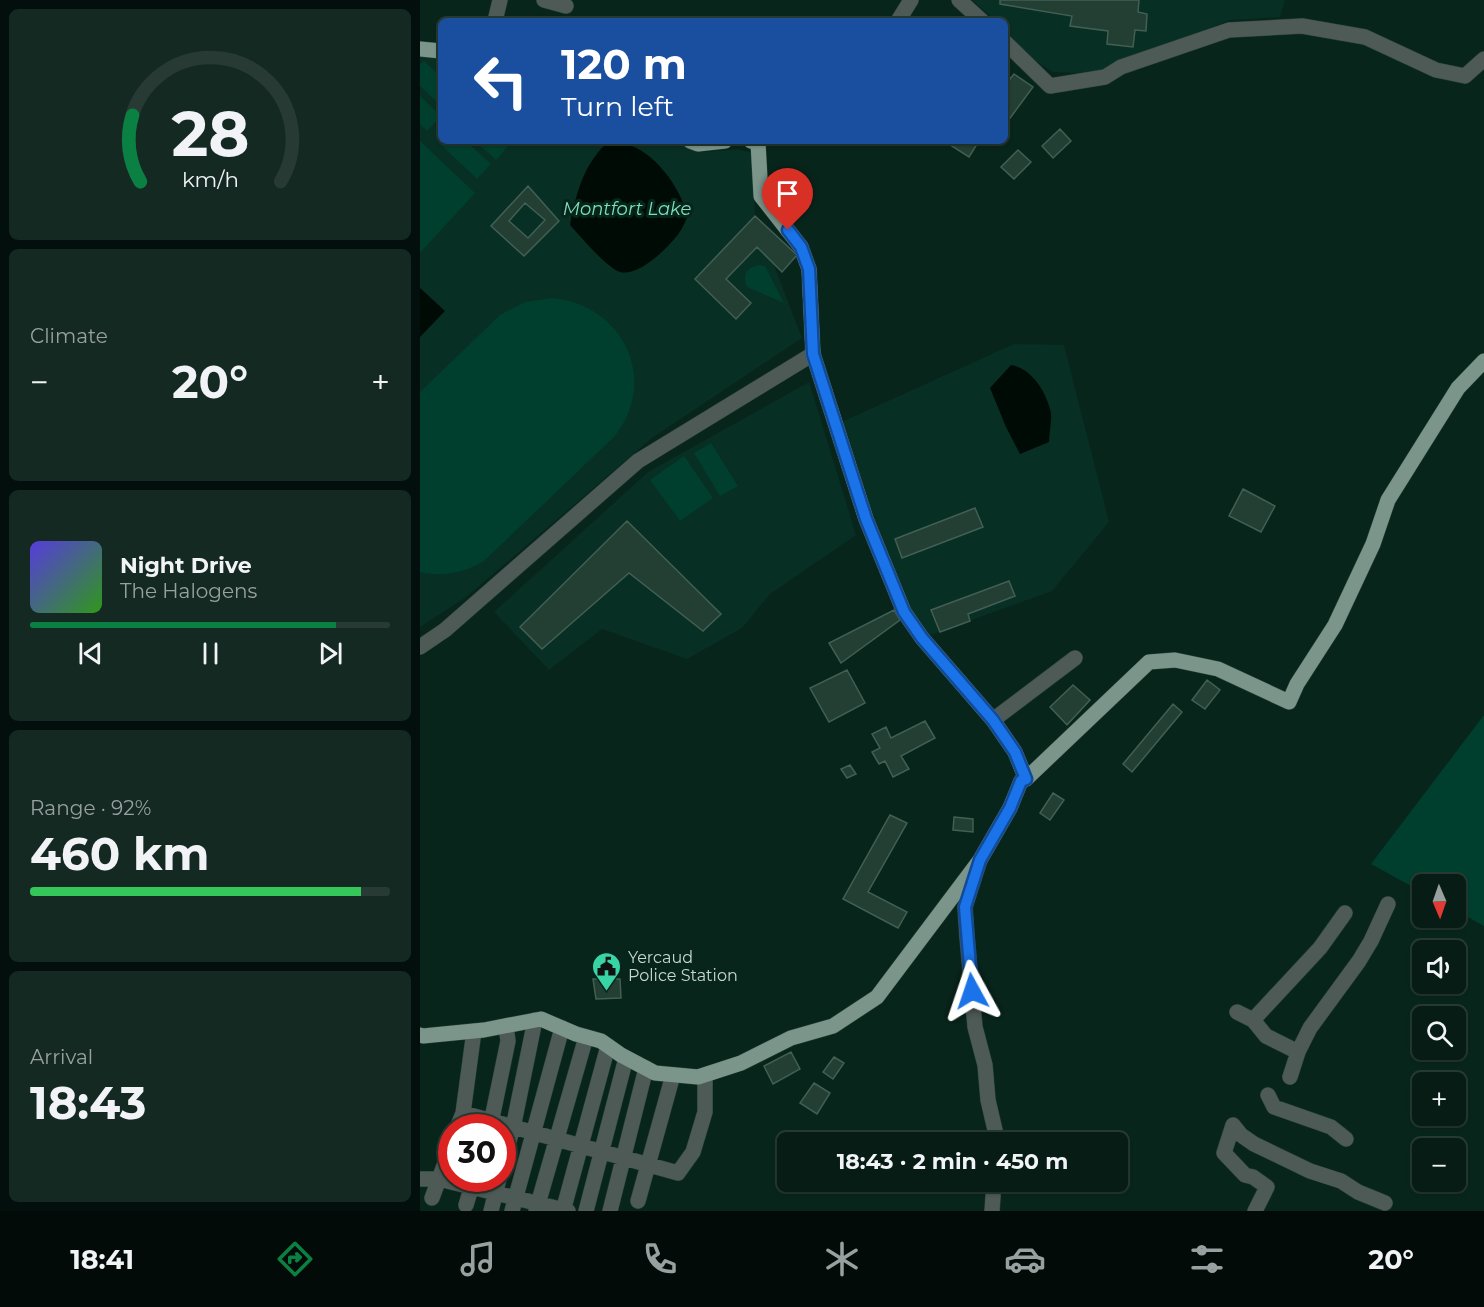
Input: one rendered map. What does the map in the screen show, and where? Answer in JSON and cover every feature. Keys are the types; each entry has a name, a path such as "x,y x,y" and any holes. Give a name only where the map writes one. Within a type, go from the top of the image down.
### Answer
{"main road":[{"path":"420,49 438,51"},
{"path":"756,144 761,196 801,247 809,269 813,354 866,519 904,612 922,638 993,720 1015,752 1026,779"},
{"path":"420,1035 474,1031 541,1019 601,1041 626,1058 655,1073 698,1077 741,1063 791,1038 833,1026 877,998 980,860 1010,808 1021,781 1026,779 1149,662 1175,660 1218,669 1289,702 1297,684 1335,625 1373,544 1388,500 1458,388 1484,361"}],"street":[{"path":"496,18 500,0"},
{"path":"544,0 566,6"},
{"path":"900,18 911,0"},
{"path":"959,0 979,18"},
{"path":"1008,45 1050,86 1105,77 1121,67 1229,30 1302,26 1365,37 1436,70 1465,76 1484,58"},
{"path":"420,646 445,630 638,461 813,354"},
{"path":"993,720 1075,658"},
{"path":"980,860 965,907 966,927 975,1027 985,1065 988,1100 995,1132"},
{"path":"1290,1077 1298,1052 1310,1028 1371,941 1388,904"},
{"path":"1253,1020 1313,955 1345,913"},
{"path":"1237,1012 1253,1020 1266,1036 1298,1052"},
{"path":"516,1114 535,1020"},
{"path":"493,1114 508,1041 506,1026"},
{"path":"514,1204 562,1028"},
{"path":"461,1114 474,1031"},
{"path":"537,1207 586,1037"},
{"path":"503,1192 514,1204 565,1211 608,1046"},
{"path":"586,1211 626,1058"},
{"path":"610,1211 646,1068"},
{"path":"638,1201 673,1075"},
{"path":"516,1128 624,1156 678,1173 693,1152 705,1112 705,1075"},
{"path":"1268,1095 1274,1107 1331,1127 1346,1138"},
{"path":"1255,1211 1266,1187 1245,1175 1224,1153 1233,1125 1241,1135 1254,1144 1310,1171 1341,1180 1358,1192 1385,1203"},
{"path":"420,1179 438,1179"},
{"path":"432,1198 438,1182"},
{"path":"466,1205 470,1192"},
{"path":"491,1211 496,1192"},
{"path":"992,1211 993,1192"}],"shaded area":[{"path":"972,0 1285,0 1280,17 1230,20 1102,70 1078,73 1053,72 1033,59 1008,33 1008,18 993,18"},
{"path":"420,52 438,55 438,144 680,144 704,152 737,149 752,153 755,216 802,338 652,438 465,598 420,627"},
{"path":"424,61 438,74 438,103 420,86 420,65"},
{"path":"420,96 438,113 438,119 427,131 420,124"},
{"path":"420,141 475,193 420,253"},
{"path":"440,144 469,144 491,164 477,179"},
{"path":"478,144 508,144 496,160"},
{"path":"759,265 765,266 784,303 747,287 746,273"},
{"path":"552,298 577,303 598,314 615,330 627,348 633,370 634,392 627,415 614,437 484,561 453,573 420,572 420,392 500,315 525,302"},
{"path":"1014,344 1064,345 1109,522 1052,591 922,638 835,425"},
{"path":"809,382 856,535 770,594 742,628 687,659 602,629 549,670 494,612 648,472"},
{"path":"711,443 738,486 720,496 694,453"},
{"path":"684,456 713,498 680,521 650,480"},
{"path":"1484,715 1484,926 1466,916 1466,874 1412,874 1412,887 1371,864"}],"water":[{"name":"Montfort Lake","path":"606,144 626,144 648,156 669,177 688,216 682,229 668,246 653,260 636,270 620,272 608,265 570,225 582,179"},
{"path":"420,288 445,311 420,337"},
{"path":"1011,365 1025,370 1036,381 1045,395 1051,413 1049,442 1020,454 990,388"}],"building":[{"path":"1000,0 1139,0 1138,12 1147,14 1146,31 1135,30 1133,47 1107,44 1108,31 1070,26 1072,16 1000,4"},
{"path":"1014,74 1033,87 1008,121 1008,81"},
{"path":"1060,129 1071,141 1053,158 1042,146"},
{"path":"949,144 977,144 969,157"},
{"path":"1018,150 1031,162 1014,179 1001,167"},
{"path":"528,186 559,221 524,256 491,226","holes":["525,203 545,220 528,238 509,221"]},
{"path":"755,216 797,255 782,272 757,247 726,279 751,303 736,319 695,279"},
{"path":"1243,489 1275,506 1261,532 1229,516"},
{"path":"975,508 983,527 902,558 895,539"},
{"path":"627,521 721,614 703,631 629,573 542,649 520,627"},
{"path":"1009,581 1015,596 968,614 970,621 940,632 931,610"},
{"path":"894,610 900,620 841,663 829,643"},
{"path":"847,670 865,703 829,722 810,688"},
{"path":"1207,680 1220,690 1205,709 1192,700"},
{"path":"1073,685 1090,700 1067,725 1050,707"},
{"path":"1173,704 1182,712 1132,772 1123,764"},
{"path":"925,721 935,738 901,756 909,769 893,777 885,761 879,764 872,752 880,748 872,734 886,727 891,738"},
{"path":"850,765 856,774 847,778 841,769"},
{"path":"1053,793 1064,800 1050,820 1040,813"},
{"path":"890,815 907,823 868,892 907,912 898,928 843,899"},
{"path":"954,817 973,819 973,832 953,830"},
{"path":"593,979 620,979 621,998 596,999"},
{"path":"791,1052 800,1069 773,1084 764,1066"},
{"path":"834,1057 844,1063 833,1079 823,1072"},
{"path":"814,1083 830,1093 817,1114 800,1103"}],"place":[{"name":"Yercaud Police Station","path":"607,992"}],"route":[{"path":"788,230 801,247 809,269 813,354 866,519 904,612 922,638 993,720 1015,752 1026,779 1021,781 1010,808 980,860 965,907 972,991"}]}
